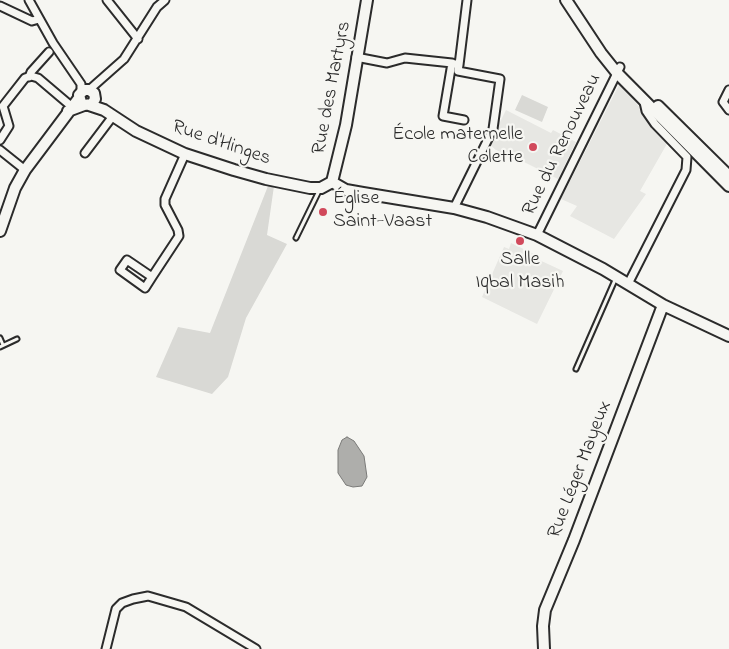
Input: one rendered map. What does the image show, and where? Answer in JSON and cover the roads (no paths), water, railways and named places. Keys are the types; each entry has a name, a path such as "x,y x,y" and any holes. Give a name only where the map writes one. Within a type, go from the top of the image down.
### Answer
{"street":[{"path":"29,0 53,43 74,73 84,82 87,96"},
{"path":"107,0 138,39"},
{"path":"0,231 14,188 25,170 69,109 87,96 98,82 124,59 157,7 164,0"},
{"name":"Rue des Martyrs","path":"332,182 346,125 367,0"},
{"path":"464,120 443,116 468,0"},
{"path":"566,0 601,53 638,86 729,176"},
{"path":"574,0 619,70 644,102 729,186"},
{"path":"0,6 32,21 39,19"},
{"path":"29,77 31,72 49,52"},
{"path":"356,57 387,63 406,58 455,64"},
{"path":"454,208 493,129 500,79 458,71 455,64"},
{"name":"Rue du Renouveau","path":"537,235 619,70"},
{"path":"0,140 9,126 2,106 25,78 38,78 69,109"},
{"path":"729,90 723,102 729,110"},
{"name":"Rue d'Hinges","path":"87,96 108,113 136,130 184,154 266,180 310,188 321,188"},
{"path":"628,284 686,170 687,157 656,124 646,111 644,102"},
{"path":"86,153 108,113"},
{"path":"0,150 25,170"},
{"path":"152,277 127,260 120,270 145,288 179,236 178,230 164,205 184,154"},
{"path":"321,188 332,182 346,190 454,208 487,217 537,235 617,277 663,305 729,336"},
{"name":"Rue Léger Mayeux","path":"544,649 543,626 545,610 574,540 663,305"},
{"path":"106,649 116,609 122,603 133,598 148,596 186,607 256,649"}],"lane":[{"path":"296,238 321,188"},
{"path":"576,369 617,277"},
{"path":"0,338 2,346 17,339"}],"place":[{"name":"École maternelle Colette","path":"533,147"},
{"name":"Église Saint-Vaast","path":"323,212"},
{"name":"Salle Iqbal Masih","path":"520,241"}]}
